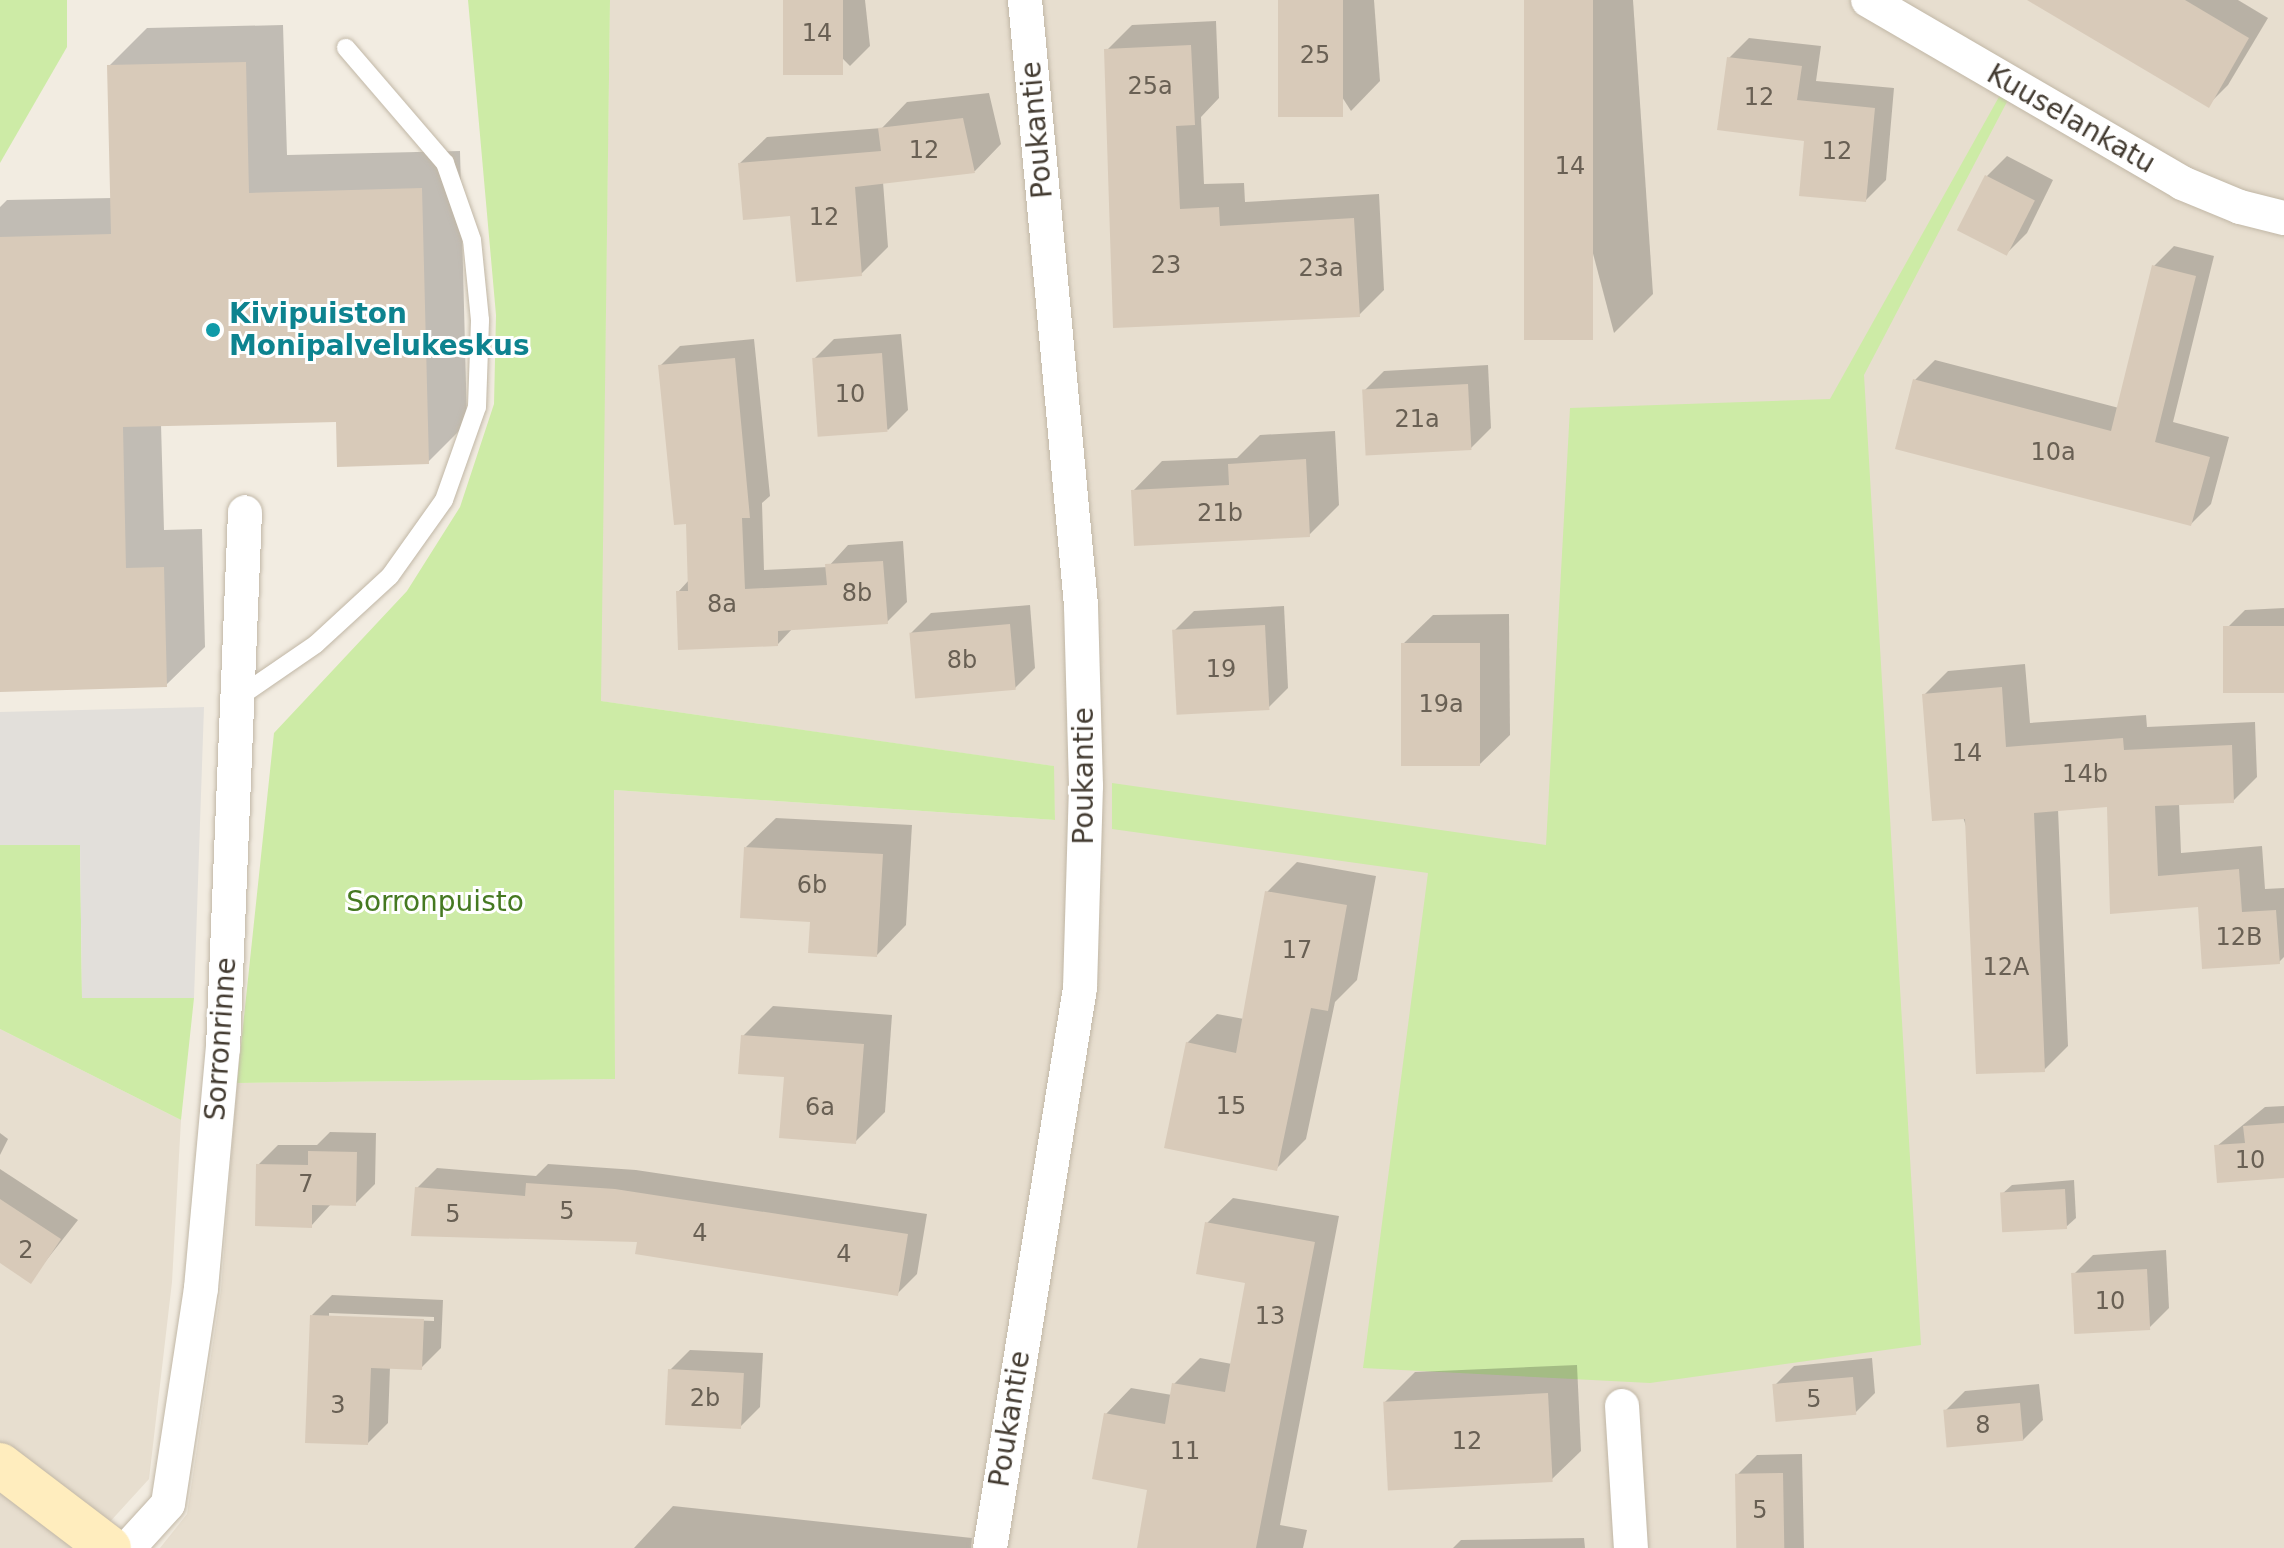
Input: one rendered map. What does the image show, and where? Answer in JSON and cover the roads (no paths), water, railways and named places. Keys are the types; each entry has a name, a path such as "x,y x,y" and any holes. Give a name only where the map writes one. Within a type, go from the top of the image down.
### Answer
{"street":[{"name":"Poukantie","path":"990,1548 1080,988 1086,786 1081,605 1025,0"},
{"name":"Kuuselankatu","path":"1868,0 2182,183 2240,207 2284,218"},
{"name":"Sorronrinne","path":"128,1548 168,1504 201,1288 223,1048 245,512"},
{"path":"1622,1406 1631,1548"},
{"path":"0,1465 85,1540"}],"lane":[{"path":"239,697 316,644 390,576 444,500 477,407 480,320 472,240 445,163 346,48"}],"place":[{"name":"Kivipuiston Monipalvelukeskus","path":"213,330"}],"park label":[{"name":"Sorronpuisto","path":"435,902"}]}
